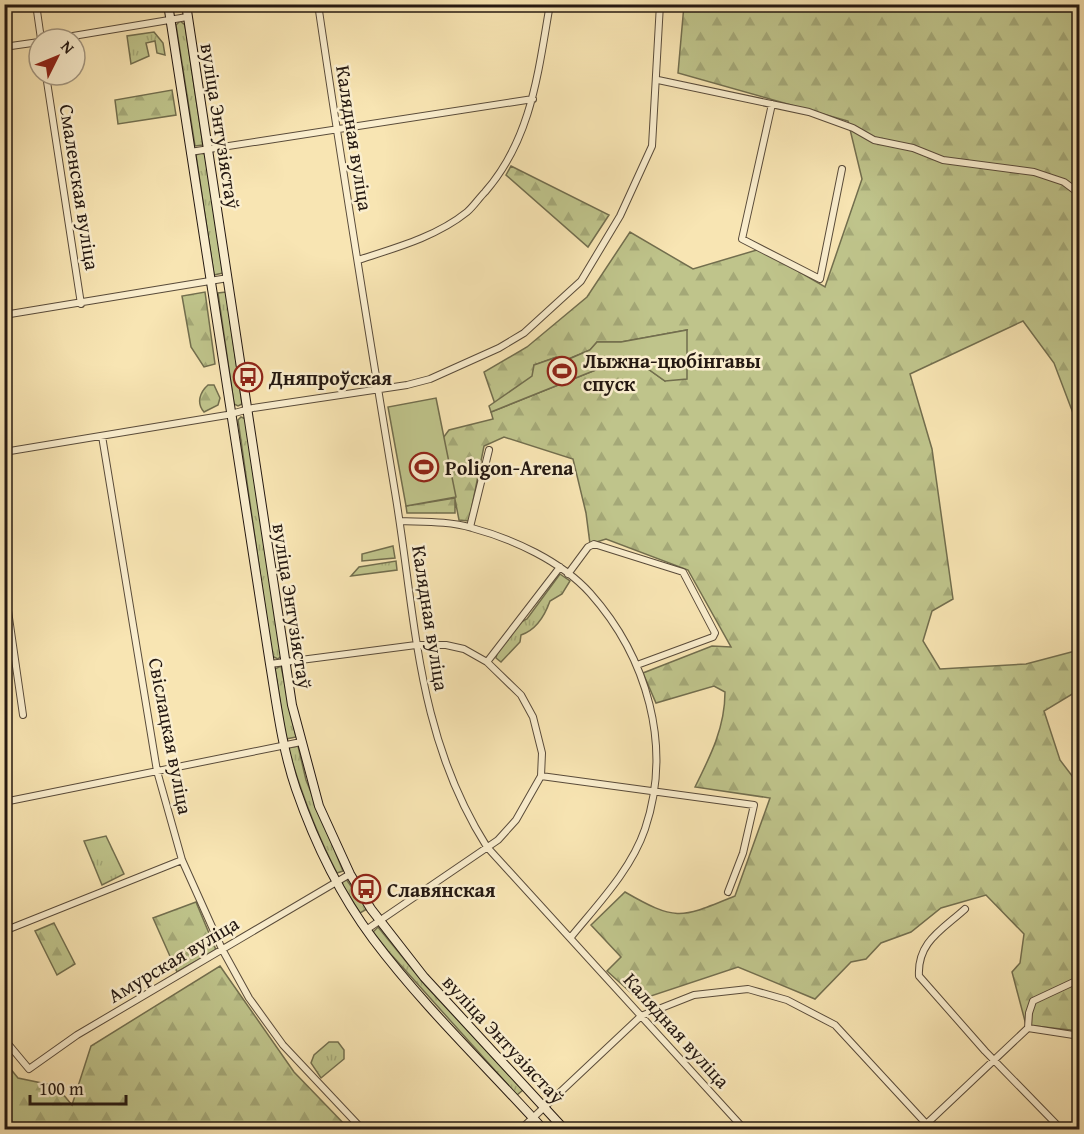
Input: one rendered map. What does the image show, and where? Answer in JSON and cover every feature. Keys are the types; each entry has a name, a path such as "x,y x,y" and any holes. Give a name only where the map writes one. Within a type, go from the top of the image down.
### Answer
{"street":[{"path":"36,4 39,27"},
{"name":"вуліца Энтузіястаў","path":"168,4 283,746 311,830 366,930 417,991 544,1130"},
{"name":"вуліца Энтузіястаў","path":"186,4 292,705 320,806 350,874 379,921 424,977 565,1130"},
{"name":"Калядная вуліца","path":"318,4 400,521 417,645 432,723 448,776 468,818 487,848 571,937 745,1130"},
{"path":"358,260 414,243 467,212 504,168 519,141 533,99 550,4"},
{"path":"4,452 430,379 499,348 524,333 581,281 620,216 652,146 658,80 660,4"},
{"path":"87,33 187,17"},
{"path":"4,47 27,43"},
{"path":"658,80 809,112 853,128 874,140 913,148 944,160 1041,174 1064,182 1080,194"},
{"name":"Смаленская вуліца","path":"48,87 81,304"},
{"path":"190,152 533,99"},
{"path":"772,104 742,239 820,279 842,169"},
{"path":"4,315 228,278"},
{"name":"Свіслацкая вуліца","path":"102,436 157,771 182,860 222,949 249,998 283,1045 363,1130"},
{"path":"470,527 489,450"},
{"path":"400,521 470,527 495,535 560,567 590,593 637,665 652,709 656,747 654,792 644,831 621,875 571,937"},
{"path":"568,574 588,547 594,544 682,572 714,628 713,637 637,665"},
{"path":"487,662 560,567"},
{"path":"4,583 23,715"},
{"path":"270,664 417,645 446,645 464,649 487,662 521,695 533,717 542,753 541,776 516,820 498,840 366,930"},
{"path":"4,802 302,742"},
{"path":"541,776 754,805 743,853 728,892"},
{"path":"4,931 182,860"},
{"name":"Амурская вуліца","path":"4,1039 29,1069 77,1035 350,874"},
{"path":"965,909 923,948 918,960 919,976 1062,1130"},
{"path":"920,1130 1028,1029 1029,1013 1033,1001 1080,979"},
{"path":"520,1130 641,1016 694,995 722,990 748,989 787,999 835,1025 932,1130"},
{"path":"1028,1029 1080,1036"}],"green space":[{"path":"684,5 1079,5 1079,429 1054,363 1023,321 910,374 932,449 953,599 932,611 923,641 940,669 1026,664 1079,650 1079,690 1044,711 1060,760 1079,785 1079,1031 1026,1025 1012,972 1020,963 1024,934 986,895 941,908 911,932 881,943 866,959 851,962 815,999 738,967 639,1000 607,971 621,957 591,925 625,892 657,908 679,913 702,909 735,896 770,798 695,787 720,729 725,692 714,686 656,703 643,673 712,646 731,647 688,570 606,539 590,544 586,513 573,459 504,437 484,446 469,521 459,520 443,438 449,430 493,419 491,412 603,367 641,364 665,381 687,330 621,342 597,342 590,350 561,362 556,357 534,365 533,376 495,404 484,372 527,347 587,297 630,232 693,269 760,249 825,287 862,179 848,121 678,73"},
{"path":"180,21 185,25 203,145 195,146 176,25"},
{"path":"154,32 163,43 165,55 157,53 155,41 146,43 149,56 131,64 127,36"},
{"path":"172,90 176,115 118,124 115,100"},
{"path":"205,154 223,273 214,275 196,155"},
{"path":"511,166 609,215 588,247 506,175"},
{"path":"205,292 215,364 204,367 191,347 182,296"},
{"path":"226,292 242,404 238,406 234,404 218,293"},
{"name":"Лыжна-цюбінгавы спуск","path":"687,330 687,379 665,381 641,364 603,367 491,412 489,406 532,376 534,365 557,357 562,362 590,350 597,342 621,342"},
{"path":"208,385 214,385 220,398 218,405 204,412 200,405 200,398"},
{"name":"Poligon-Arena","path":"436,398 456,497 406,506 388,407"},
{"path":"241,417 246,419 281,656 278,659 272,656 238,420"},
{"path":"455,498 455,513 407,513 406,506"},
{"path":"393,546 395,558 362,561 362,554"},
{"path":"396,561 397,570 351,576 359,567"},
{"path":"560,574 570,581 562,594 550,601 539,621 531,630 521,635 520,642 501,662 496,658 497,653 521,622 527,619"},
{"path":"281,666 296,737 286,739 275,669"},
{"path":"298,746 306,780 343,871 337,873 322,843 288,748"},
{"path":"106,836 124,874 102,885 84,841"},
{"path":"346,879 367,909 360,913 343,886 342,881"},
{"path":"196,902 216,950 177,972 153,918"},
{"path":"54,923 75,964 57,975 35,931"},
{"path":"378,927 426,986 523,1090 517,1095 388,951 373,932"},
{"path":"220,966 294,1072 349,1129 5,1129 5,1062 18,1078 56,1086 72,1105 91,1046"},
{"path":"329,1042 338,1042 344,1050 344,1059 321,1078 311,1063 314,1055"}],"place":[{"name":"Лыжна-цюбінгавы спуск","path":"562,371"},
{"name":"Дняпроўская","path":"248,377"},
{"name":"Poligon-Arena","path":"424,467"},
{"name":"Славянская","path":"366,889"}]}
